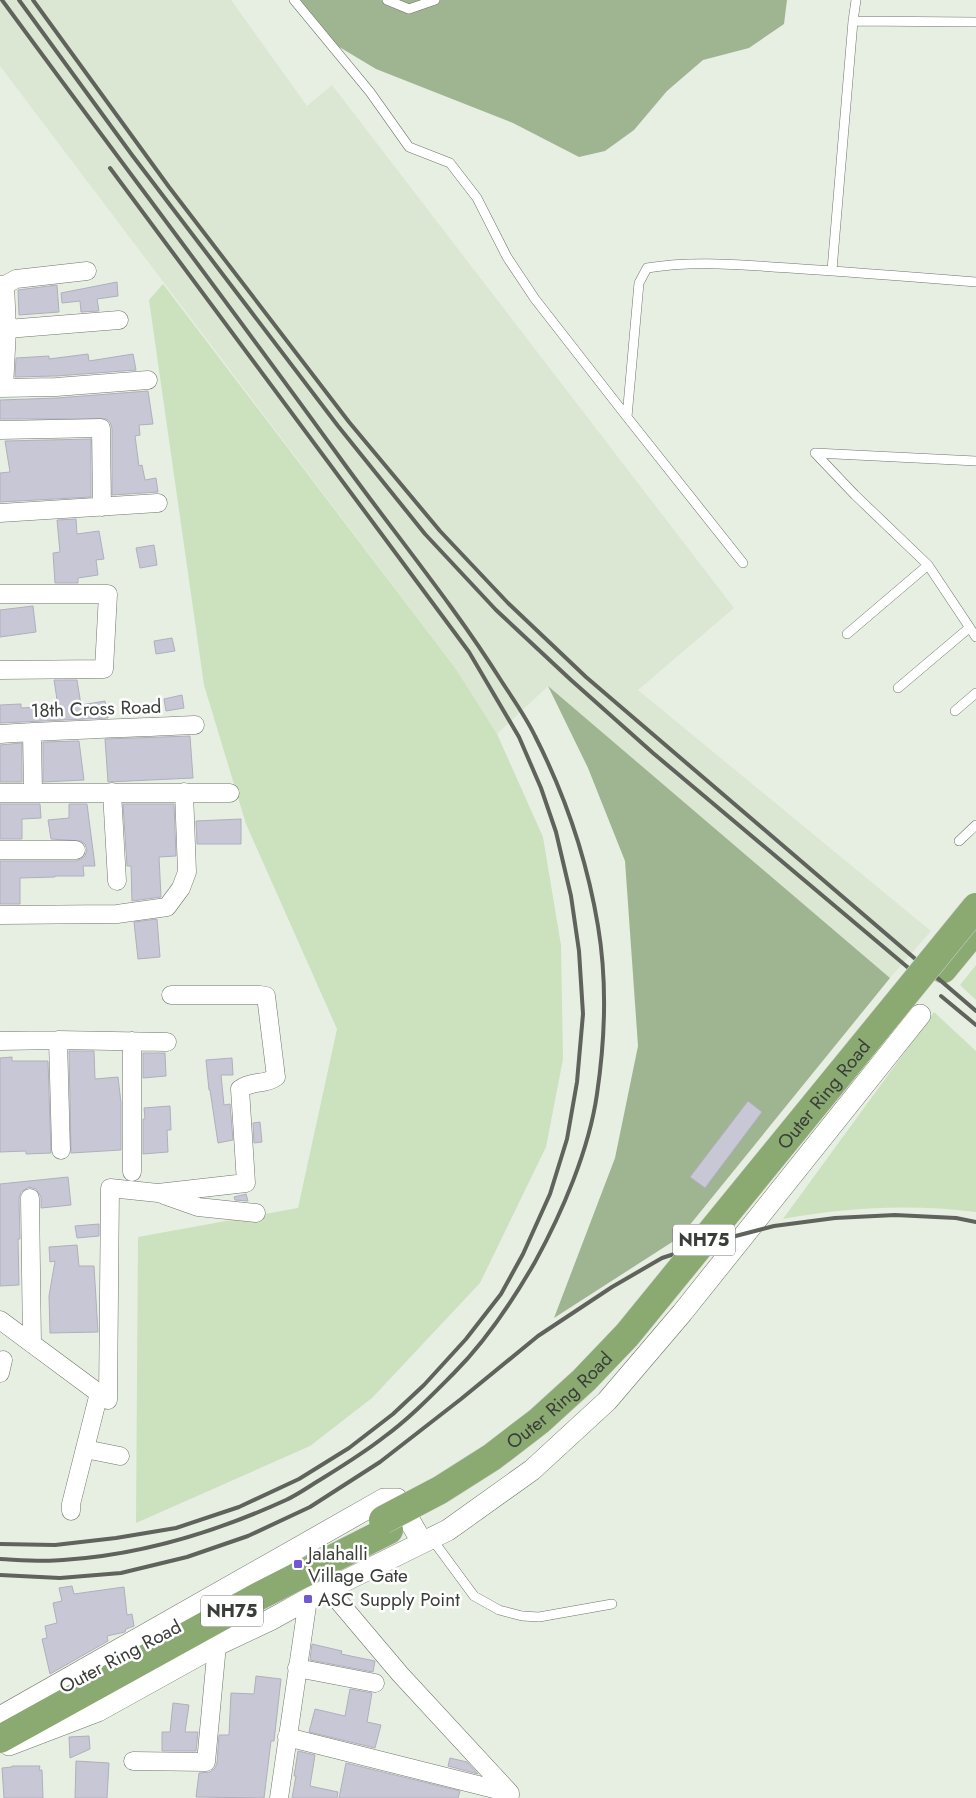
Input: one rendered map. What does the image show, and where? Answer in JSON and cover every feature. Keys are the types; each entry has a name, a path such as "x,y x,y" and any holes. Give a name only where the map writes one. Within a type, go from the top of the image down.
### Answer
{"highway":[{"name":"Outer Ring Road","path":"0,1739 386,1525 492,1457 539,1421 584,1380 627,1335 976,907"},
{"name":"Outer Ring Road","path":"0,1722 87,1672 386,1525 447,1501 499,1468 547,1430 592,1390 635,1345 772,1182 886,1036 976,929"}],"street":[{"path":"87,271 16,279 2,285 7,329 2,388 56,388 148,380"},
{"path":"7,329 119,320"},
{"path":"0,430 101,428 102,507"},
{"path":"0,513 158,503"},
{"path":"0,594 108,594 104,669 0,670"},
{"name":"18th Cross Road","path":"0,734 195,725"},
{"path":"32,732 33,793"},
{"path":"112,792 117,881"},
{"path":"0,915 117,914 167,907 181,888 187,872 184,792"},
{"path":"0,793 230,793"},
{"path":"0,850 76,850"},
{"path":"0,1320 108,1400 110,1188 158,1193 246,1183 240,1088 248,1083 270,1082 276,1077 266,996 171,995"},
{"path":"0,1749 98,1711 217,1645 448,1530 532,1470 607,1401 682,1313 920,1015"},
{"path":"58,1040 61,1150"},
{"path":"0,1041 168,1042"},
{"path":"132,1042 132,1172"},
{"path":"158,1193 198,1207 256,1213"},
{"path":"30,1198 32,1344"},
{"path":"71,1511 71,1504 99,1393"},
{"path":"85,1449 120,1456"},
{"path":"0,1717 384,1498 397,1499 426,1540"},
{"path":"329,1590 400,1674 510,1796"},
{"path":"279,1798 308,1599"},
{"path":"133,1761 206,1762 217,1645"},
{"path":"297,1668 376,1682"},
{"path":"288,1736 510,1796"}],"lane":[{"path":"294,0 370,92 409,146 450,163 477,198 507,257 535,299 743,563"},
{"path":"387,0 409,9 435,0"},
{"path":"832,270 856,0"},
{"path":"853,21 976,22"},
{"path":"627,417 639,283 647,268 680,264 733,264 976,282"},
{"path":"976,461 815,453 855,495 928,565 976,637"},
{"path":"847,634 928,565"},
{"path":"898,688 969,628"},
{"path":"955,711 976,693"},
{"path":"959,841 976,825"},
{"path":"426,1540 474,1596 499,1610 522,1616 539,1617 612,1604"}],"shaded area":[{"path":"0,0 231,0 307,106 332,85 734,608 638,690 931,931 890,978 548,686 497,734 456,669 0,66"}],"green space":[{"path":"300,0 787,0 784,24 749,48 703,60 667,91 634,130 605,151 579,157 513,123 376,69 321,36"},
{"path":"163,284 456,669 497,734 543,837 561,945 563,1059 546,1147 480,1283 372,1398 310,1446 136,1523 138,1237 298,1208 337,1029 246,824 204,685 149,300"},
{"path":"548,686 890,978 680,1237 554,1318 615,1158 638,1046 625,861 588,768"},
{"path":"976,965 976,1000 960,985"},
{"path":"934,1012 976,1051 976,1212 927,1208 879,1208 855,1209 783,1219"}],"building":[{"path":"117,282 118,296 97,299 99,311 81,312 80,301 62,303 61,293"},
{"path":"57,285 59,312 19,315 18,290"},
{"path":"88,354 89,361 133,354 136,370 15,377 16,358 49,356 49,359"},
{"path":"148,391 153,424 139,425 140,435 135,436 139,466 142,465 145,480 156,478 158,492 112,495 112,428 110,422 106,419 0,419 0,400"},
{"path":"91,439 91,497 0,502 0,473 10,472 5,441"},
{"path":"76,519 77,534 99,531 104,559 96,560 98,575 78,578 78,583 55,583 53,553 60,552 57,520"},
{"path":"154,545 157,565 140,568 136,548"},
{"path":"33,606 36,632 0,637 0,610"},
{"path":"172,638 175,651 156,654 154,641"},
{"path":"54,680 77,680 81,705 105,701 108,718 0,723 0,705 21,704 21,708 58,706"},
{"path":"182,695 184,708 166,711 164,699"},
{"path":"190,736 193,778 108,782 105,739"},
{"path":"79,741 84,780 43,782 43,742"},
{"path":"22,743 22,782 0,782 0,745"},
{"path":"0,804 40,804 41,818 22,819 22,839 0,839"},
{"path":"69,804 87,804 95,866 83,866 84,876 20,878 20,904 0,904 0,861 76,861 85,856 87,850 85,844 81,841 51,839 48,820 69,818"},
{"path":"123,804 174,804 176,856 159,857 161,897 132,901 131,866 127,866"},
{"path":"241,819 241,844 197,844 196,821"},
{"path":"157,919 160,957 138,959 134,922"},
{"path":"69,1051 94,1051 95,1079 118,1077 121,1103 121,1150 71,1153"},
{"path":"143,1053 165,1053 166,1076 143,1078"},
{"path":"12,1057 12,1061 48,1061 51,1153 26,1154 26,1151 0,1152 0,1058"},
{"path":"232,1058 233,1075 221,1075 224,1105 230,1104 233,1140 218,1143 206,1060"},
{"path":"748,1101 762,1112 705,1188 690,1177"},
{"path":"170,1106 171,1130 167,1130 168,1152 143,1154 144,1108"},
{"path":"260,1122 262,1142 254,1143 253,1123"},
{"path":"68,1177 71,1205 41,1208 41,1197 36,1189 29,1187 21,1192 19,1198 20,1239 18,1239 19,1285 0,1286 0,1184"},
{"path":"246,1194 248,1201 235,1200 234,1197"},
{"path":"99,1224 99,1236 77,1238 75,1226"},
{"path":"77,1245 79,1266 94,1266 98,1332 50,1333 49,1296 55,1261 50,1262 49,1247"},
{"path":"72,1586 74,1594 124,1587 127,1615 132,1614 134,1626 126,1629 125,1632 107,1636 108,1641 50,1674 42,1639 47,1638 45,1626 57,1623 53,1603 62,1601 59,1588"},
{"path":"312,1644 342,1651 341,1654 375,1661 373,1672 310,1660"},
{"path":"256,1676 281,1679 274,1741 271,1741 264,1798 196,1797 199,1773 210,1772 217,1763 219,1735 229,1735 231,1693 254,1694"},
{"path":"350,1689 372,1693 367,1722 381,1725 375,1748 309,1732 315,1709 345,1716"},
{"path":"173,1703 189,1705 185,1732 198,1732 196,1751 162,1751 162,1732 170,1732"},
{"path":"89,1736 90,1749 70,1758 69,1737"},
{"path":"298,1751 315,1755 310,1786 338,1792 337,1798 292,1798"},
{"path":"450,1758 467,1762 478,1774 448,1766"},
{"path":"76,1761 109,1763 107,1798 75,1798"},
{"path":"346,1763 460,1791 458,1798 339,1798"},
{"path":"40,1766 39,1770 42,1770 43,1798 4,1798 2,1768"}],"railway":[{"path":"0,1559 55,1561 92,1557 149,1547 205,1532 260,1512 286,1500 369,1448 412,1414 466,1360 488,1334 526,1277 555,1223 573,1181 588,1137 600,1073 604,1010 601,947 588,877 574,828 556,781 524,715 441,594 2,0"},
{"path":"19,0 132,155 338,426 425,534 496,610 571,680 653,753 918,976"},
{"path":"33,0 169,187 349,422 440,531 508,603 586,677 976,1011"},
{"path":"0,1544 55,1545 116,1538 176,1528 239,1507 299,1479 349,1448 393,1414 424,1385 466,1339 501,1294 523,1254 550,1194 567,1139 577,1082 583,1014 579,951 571,896 556,832 541,788 519,737 469,652 110,168"},
{"path":"941,996 976,1025"},
{"path":"0,1575 60,1578 121,1573 187,1557 248,1536 310,1507 380,1462 538,1336 612,1287 662,1258 705,1244 774,1226 835,1218 895,1215 956,1218 976,1222"}],"place":[{"name":"Jalahalli Village Gate","path":"298,1564"},
{"name":"ASC Supply Point","path":"308,1599"}]}
